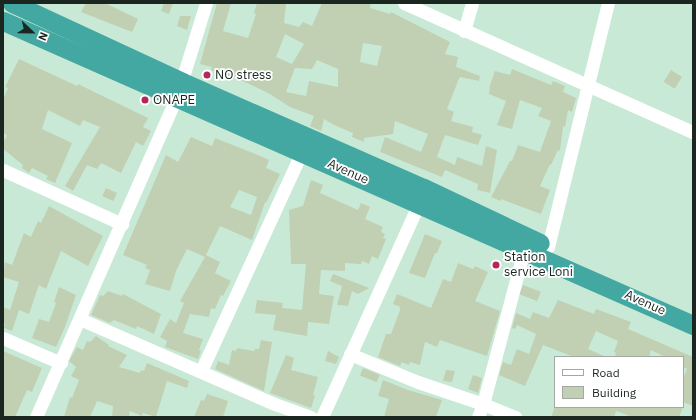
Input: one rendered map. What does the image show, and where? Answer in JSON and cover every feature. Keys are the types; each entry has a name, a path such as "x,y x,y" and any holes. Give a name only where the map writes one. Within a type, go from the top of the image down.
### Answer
{"highway":[{"path":"12,3 179,89 424,188 548,247 693,312"},
{"name":"Avenue","path":"3,21 179,89 302,152 693,325"}],"street":[{"path":"36,417 122,224 179,89 206,3"},
{"path":"404,3 693,132"},
{"path":"464,31 472,3"},
{"path":"548,247 608,3"},
{"path":"201,371 302,152"},
{"path":"3,170 122,224"},
{"path":"322,417 419,203"},
{"path":"478,417 484,404 524,250"},
{"path":"80,319 275,404 311,417"},
{"path":"3,338 61,363"},
{"path":"350,354 418,382 484,404 515,417"}],"building":[{"path":"86,3 105,3 138,19 132,32 81,12"},
{"path":"164,3 173,3 169,14 161,11"},
{"path":"217,3 231,3 223,31 248,38 256,14 254,13 257,3 286,4 284,23 299,27 303,22 312,26 322,3 371,3 370,8 390,14 391,12 450,42 445,54 458,57 456,67 480,76 479,81 460,77 447,109 454,112 451,121 473,127 472,132 482,135 478,145 445,135 437,157 455,165 457,157 482,166 486,146 497,150 490,193 477,190 478,184 445,170 442,177 380,152 385,137 421,152 428,134 395,121 393,134 364,138 364,142 352,137 353,133 324,119 321,131 310,126 314,116 290,107 268,93 245,82 211,70 212,67 200,64","holes":["285,34 304,44 292,64 276,57","363,43 382,46 377,66 360,62","317,60 338,69 338,87 309,81 306,96 286,92 295,68 312,69"]},
{"path":"180,16 191,16 187,30 177,26"},
{"path":"19,59 77,86 78,84 148,118 143,127 151,131 143,146 136,142 121,173 101,163 97,169 87,165 73,191 65,186 100,127 83,120 80,126 48,110 42,129 72,143 55,183 46,179 48,176 32,168 29,173 22,168 23,165 3,149 3,142 7,136 3,132 3,99 8,88 5,87"},
{"path":"512,69 551,85 553,81 565,86 563,92 576,98 572,112 568,110 565,127 563,126 560,151 558,150 551,165 550,164 540,186 550,190 541,214 501,199 501,201 491,197 510,161 512,161 518,145 540,152 551,121 538,116 542,108 520,100 512,129 497,125 506,101 489,94 490,85 495,71 510,75"},
{"path":"671,70 682,77 675,89 664,82"},
{"path":"191,137 212,146 215,138 269,160 266,168 280,174 266,203 265,202 252,240 220,226 205,257 187,249 176,271 170,291 145,284 150,270 145,268 147,265 123,255 166,155 178,162","holes":["239,190 257,197 251,215 230,207"]},
{"path":"311,180 323,185 320,193 358,210 361,203 370,207 365,219 383,227 381,232 385,234 383,238 386,239 378,259 372,256 369,264 362,261 361,264 345,263 345,271 321,270 319,294 334,296 329,324 308,322 307,336 273,330 276,315 255,313 257,300 283,303 282,308 302,310 306,264 291,264 289,210 303,206"},
{"path":"106,188 117,193 113,201 102,196"},
{"path":"49,206 103,236 88,266 61,251 46,289 39,285 29,314 19,310 12,331 4,328 3,307 10,310 19,282 3,277 5,262 12,265 24,233 31,237 38,221 41,223"},
{"path":"425,234 442,241 437,253 435,253 425,278 409,273"},
{"path":"206,255 220,262 215,273 231,281 223,296 221,295 215,309 211,308 209,317 190,314 183,333 203,339 199,350 201,351 198,359 165,347 167,341 160,337 170,319 176,323 184,303 180,301"},
{"path":"458,263 473,269 475,266 488,272 475,301 500,311 487,356 440,340 437,347 425,342 420,365 410,362 409,365 402,362 400,366 378,357 386,334 391,334 400,310 400,307 393,304 397,294 431,308 443,279 451,282"},
{"path":"333,274 369,288 358,294 352,291 348,306 337,305 342,286 330,281"},
{"path":"523,285 541,292 537,301 519,294"},
{"path":"59,287 76,295 65,327 56,347 32,338 39,319 49,322 56,303 54,302"},
{"path":"108,291 122,296 123,294 161,314 154,334 137,326 136,329 114,320 110,323 91,315 100,295 103,296"},
{"path":"558,300 594,314 596,309 631,322 628,329 693,357 693,406 684,402 684,376 687,369 684,368 684,356 663,356 651,350 649,356 615,356 616,353 614,352 618,341 596,331 588,349 604,356 571,356 543,345 525,386 499,375 503,362 511,365 517,349 529,354 536,334 517,325 515,329 512,328 516,313 530,319 533,312 549,318"},
{"path":"96,336 109,345 108,346 127,355 119,367 140,373 141,370 144,371 147,363 189,381 187,388 167,381 156,417 143,413 142,416 130,411 129,417 112,417 113,406 97,401 90,417 64,417 70,397 72,398 79,380 71,376 76,367 69,361 77,347 83,350 87,341 90,342"},
{"path":"261,340 272,342 264,391 215,369 218,361 229,365 232,350 236,351 237,348 254,351 255,349 259,349"},
{"path":"3,351 42,368 32,392 27,390 15,417 3,417"},
{"path":"328,351 339,357 336,364 325,361"},
{"path":"286,355 294,358 291,370 318,377 313,395 315,396 311,408 270,393"},
{"path":"363,368 380,375 377,382 360,375"},
{"path":"446,370 455,371 452,382 443,381"},
{"path":"473,375 482,378 478,393 468,389"},
{"path":"383,380 408,390 442,400 436,417 384,417 389,399 378,396"},
{"path":"207,394 228,401 223,417 194,417 201,400 204,401"},
{"path":"555,408 683,408 679,417 632,417 616,411 614,417 551,417"}],"place":[{"name":"NO stress","path":"207,75"},
{"name":"ONAPE","path":"145,100"},
{"name":"Station service Loni","path":"496,265"}]}
